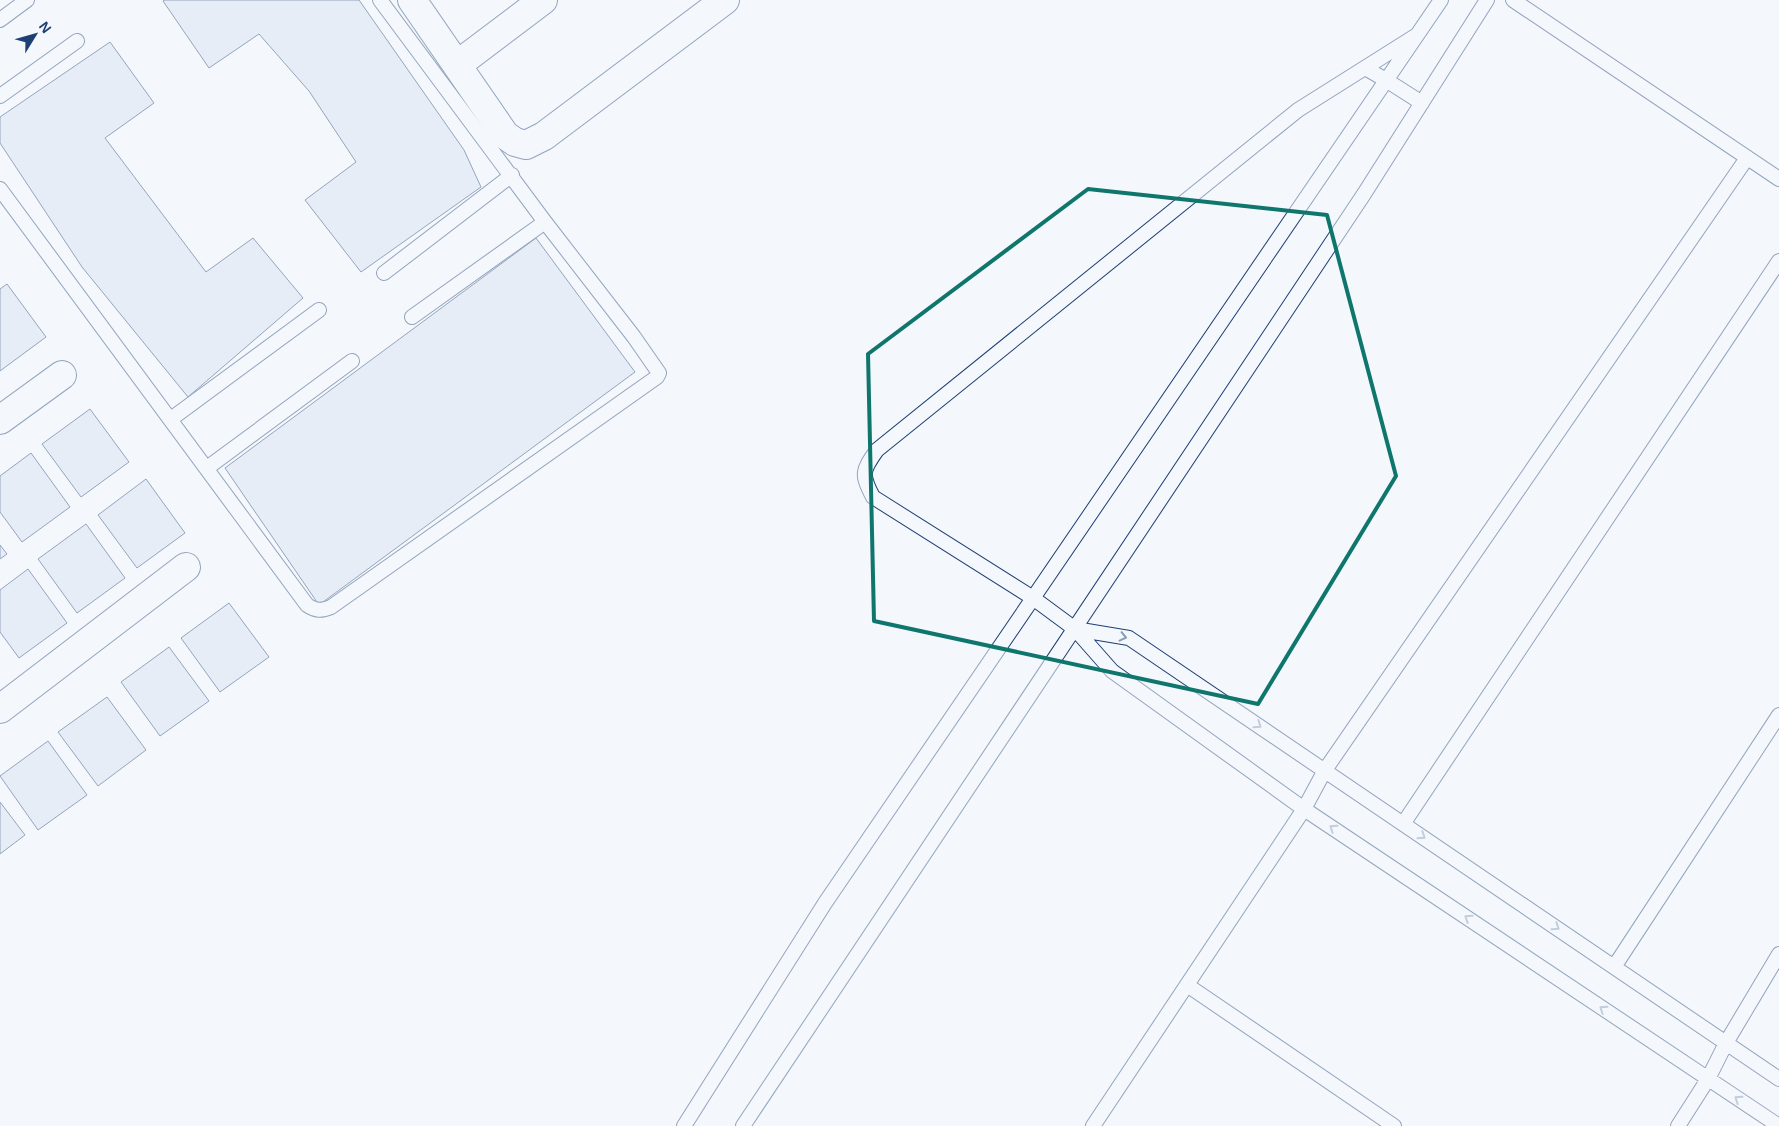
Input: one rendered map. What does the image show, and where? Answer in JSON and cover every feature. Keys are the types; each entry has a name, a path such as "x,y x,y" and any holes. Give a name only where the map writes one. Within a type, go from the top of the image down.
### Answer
{"street":[{"path":"412,0 505,134 515,142 526,145 544,136 725,0"},
{"path":"457,65 544,0"},
{"path":"0,420 62,374"},
{"path":"0,709 186,567"}],"lane":[{"path":"0,20 27,0"},
{"path":"0,189 307,605 315,610 322,610 331,606 659,374 639,344 545,222 512,175 380,0"},
{"path":"684,1126 825,903 1441,0"},
{"path":"743,1126 1364,194 1487,0"},
{"path":"1514,0 1779,179"},
{"path":"1417,35 1298,110 877,450 867,464 864,480 873,497 1033,598 1075,628 1112,671 1304,809 1779,1126"},
{"path":"0,96 77,41"},
{"path":"1365,68 1422,103"},
{"path":"1093,1126 1304,809 1325,770 1747,158"},
{"path":"384,273 512,175"},
{"path":"412,317 545,222"},
{"path":"1403,824 1779,261"},
{"path":"171,419 319,310"},
{"path":"207,468 352,361"},
{"path":"1075,628 1129,638 1779,1079"},
{"path":"1614,967 1779,715"},
{"path":"1678,1126 1708,1079 1726,1043 1779,954"},
{"path":"1187,985 1394,1126"}],"highlighted area":[{"path":"1088,189 1327,215 1396,476 1258,704 874,621 868,354"}],"building":[{"path":"359,0 464,150 481,187 361,272 305,200 356,162 309,91 259,34 209,68 163,1"},
{"path":"110,42 154,103 105,138 206,272 253,238 303,298 188,397 82,267 0,143 0,117"},
{"path":"536,238 635,372 319,605 225,468"},
{"path":"7,284 46,337 0,371 0,289"},
{"path":"90,409 129,462 81,497 42,444"},
{"path":"31,453 70,507 22,542 0,512 0,476"},
{"path":"146,479 185,533 137,568 98,515"},
{"path":"86,524 125,578 77,613 38,559"},
{"path":"0,545 7,554 0,559"},
{"path":"28,569 67,623 19,658 0,632 0,590"},
{"path":"229,603 269,657 220,692 181,638"},
{"path":"169,647 209,701 160,736 121,682"},
{"path":"107,697 146,750 98,786 58,732"},
{"path":"48,741 87,795 38,830 0,776"},
{"path":"0,802 25,835 0,854"}]}
